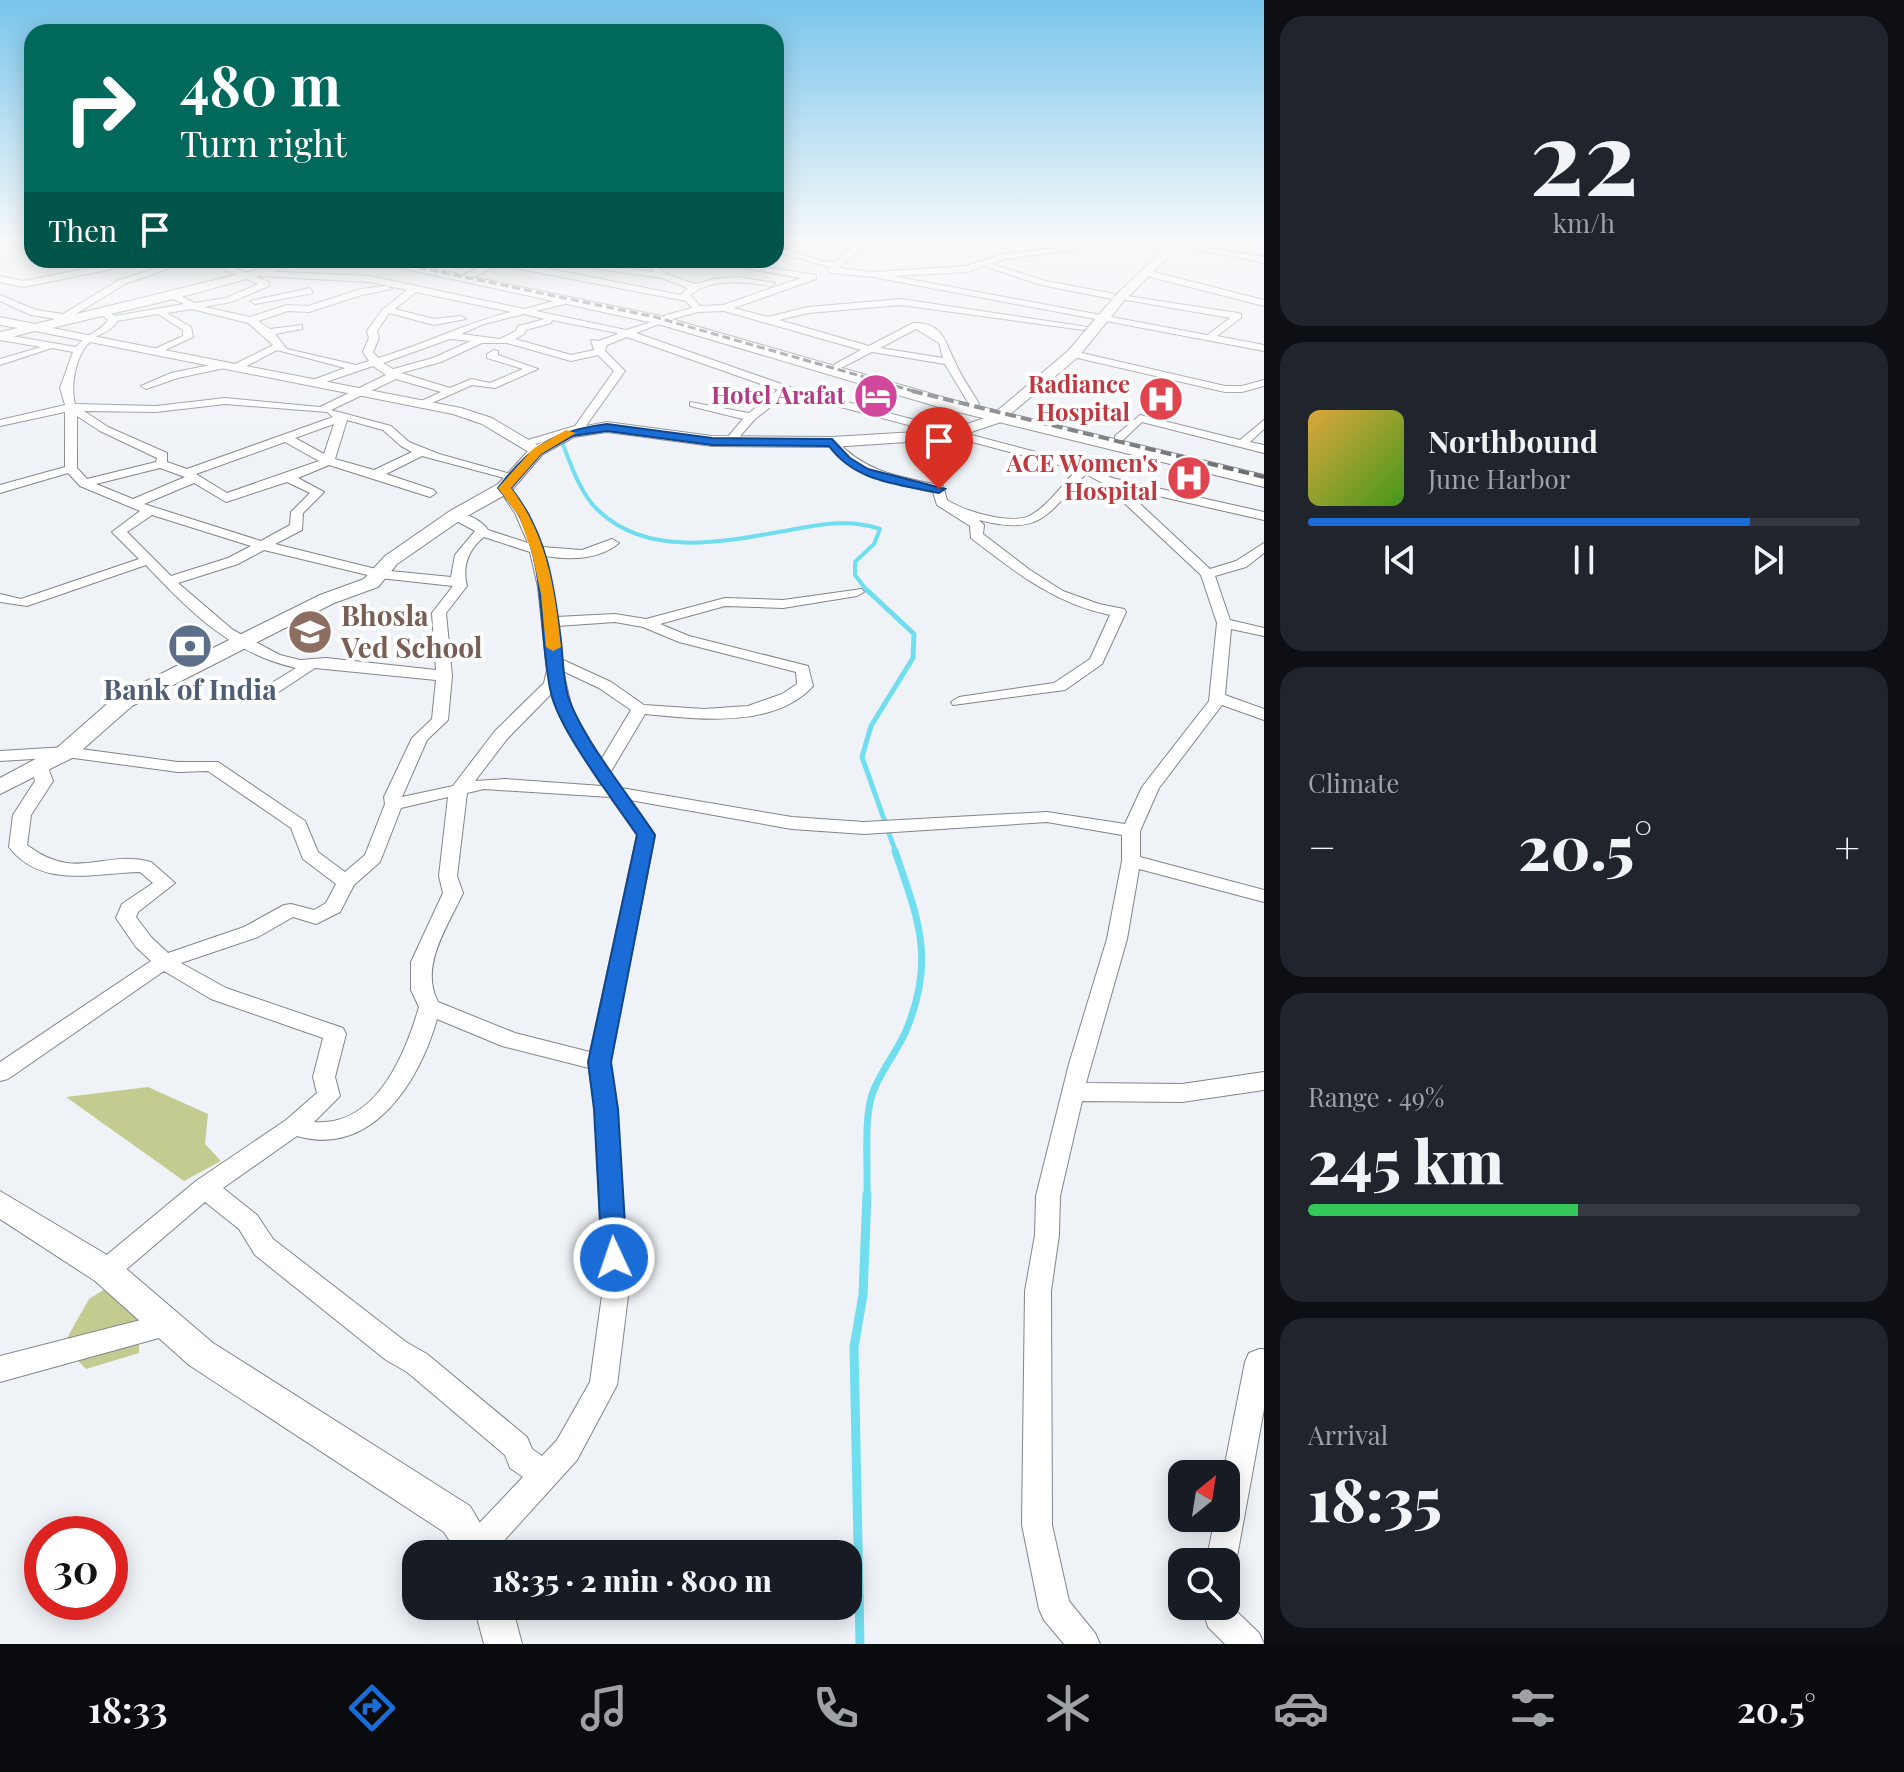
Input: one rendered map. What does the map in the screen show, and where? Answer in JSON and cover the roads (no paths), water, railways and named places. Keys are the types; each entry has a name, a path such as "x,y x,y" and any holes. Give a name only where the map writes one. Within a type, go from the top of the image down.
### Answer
{"main road":[{"path":"659,317 839,366 990,413 1119,438 1264,474"},
{"path":"1024,390 1067,353 1083,327 1098,317"},
{"path":"0,787 66,752 113,708 327,599 371,583 391,560 510,482 531,448 570,433 607,427 664,436 730,441 832,442 951,434 990,413 1073,354 1099,317"},
{"path":"665,318 990,413 1264,481"}],"street":[{"path":"47,317 59,320 99,317"},
{"path":"0,336 65,317"},
{"path":"108,317 110,326 88,338 79,350 65,388 71,407 71,469 84,483 150,510 262,545 380,574 459,582"},
{"path":"155,351 188,337 188,329 165,317"},
{"path":"240,317 271,332 283,351 356,368"},
{"path":"250,320 260,317"},
{"path":"383,317 372,331 374,338 368,352 377,364 392,374 449,391"},
{"path":"414,317 434,322 461,319 470,326"},
{"path":"314,383 377,364 481,322 506,317"},
{"path":"543,317 606,327 786,389 1085,469 1108,481 1264,516"},
{"path":"600,352 603,343 670,317"},
{"path":"757,317 870,349 949,362"},
{"path":"769,320 782,317"},
{"path":"911,317 916,325 931,331 944,342 949,362 990,413"},
{"path":"1008,317 1083,327"},
{"path":"1108,317 1264,348"},
{"path":"1209,338 1237,317"},
{"path":"481,322 498,330 520,330 555,319"},
{"path":"0,321 423,404 487,421 531,448"},
{"path":"570,433 586,421 620,371 600,352 581,324"},
{"path":"839,366 916,325"},
{"path":"271,332 299,327"},
{"path":"508,340 520,330"},
{"path":"0,336 79,350"},
{"path":"448,336 508,340 571,358"},
{"path":"322,410 392,374 437,360 484,340"},
{"path":"146,386 231,366 280,345"},
{"path":"0,362 50,347"},
{"path":"494,353 491,356 540,370 571,358 600,352"},
{"path":"1073,354 1242,389 1261,397"},
{"path":"423,404 471,382 491,386 533,369"},
{"path":"1242,389 1264,383"},
{"path":"730,441 751,417 786,389"},
{"path":"0,423 71,407 156,409 225,401 322,410 342,417 367,420 387,428 405,444 510,482 526,516 539,553 548,594 559,694 603,771 646,835 599,1062 606,1109 616,1288 603,1385 567,1450 488,1540"},
{"path":"694,404 751,417"},
{"path":"71,407 104,429 163,456 161,464"},
{"path":"133,504 190,475 342,417"},
{"path":"84,483 161,464 190,475 226,498 328,461 342,417"},
{"path":"1119,438 1140,418 1264,449"},
{"path":"1242,444 1263,424"},
{"path":"287,438 328,461 430,493"},
{"path":"832,442 846,461 864,472 939,489 941,502 962,512 998,522 1026,524 1038,518 1085,469"},
{"path":"375,474 423,451"},
{"path":"0,489 71,469"},
{"path":"169,581 233,561 297,527 297,512 318,492 288,478"},
{"path":"1084,1644 1055,1609 1037,1525 1038,1291 1047,1235 1048,1196 1117,939 1131,861 1131,831 1151,787 1218,698 1224,623 1207,574 1108,481"},
{"path":"150,510 119,532 239,643 273,658 308,667"},
{"path":"959,702 1059,687 1097,661 1119,612 1094,609 1043,588 976,535 977,525 962,512"},
{"path":"456,515 481,528 482,532 539,553 598,552 612,543"},
{"path":"0,1073 165,961 251,932 291,910 316,917 324,914 343,894 346,882 373,858 394,804 393,797 420,738 440,720 444,676 439,613 458,591 463,550 482,532"},
{"path":"1207,574 1241,564 1264,547"},
{"path":"0,598 22,603 148,560"},
{"path":"1241,564 1264,570"},
{"path":"646,623 725,602 783,604 857,592"},
{"path":"549,622 615,618 646,623 684,639 803,669 806,676 805,686 790,699 714,715 640,709 605,685 556,662"},
{"path":"1224,623 1264,632"},
{"path":"556,662 552,684 501,735 458,791 448,876 453,893 421,962 421,990 430,1007 510,1040 599,1062"},
{"path":"268,692 308,667 326,663 444,676"},
{"path":"1218,698 1264,715"},
{"path":"603,771 640,709"},
{"path":"0,756 66,752 178,767 212,766 299,825 310,855 346,882"},
{"path":"40,766 44,781 22,815 18,847 35,861 69,872 100,872 126,865 144,866 165,883 129,909 126,918 134,932 165,961 207,988 335,1034 324,1077 329,1096 294,1126 205,1188 106,1271"},
{"path":"394,804 484,784 506,784 616,792 792,823 864,828 923,822 1047,817 1131,831"},
{"path":"1131,861 1264,896"},
{"path":"294,1126 322,1135 347,1126 383,1104 400,1086 415,1060 430,1007"},
{"path":"1075,1092 1182,1093 1264,1081"},
{"path":"205,1188 248,1222 264,1247 396,1351 437,1378 517,1447 520,1458 544,1475"},
{"path":"0,1203 106,1271 201,1354 457,1519 471,1540"},
{"path":"0,1369 168,1325"},
{"path":"1224,1548 1259,1362 1264,1362"},
{"path":"497,1620 503,1644"},
{"path":"1223,1620 1248,1644"}],"waterway":[{"path":"562,442 577,480 593,505 621,527 644,536 694,543 838,523 880,529 874,544 855,562 855,575 868,592"},
{"path":"867,590 914,634 913,658 871,726 862,757 896,853"},
{"path":"867,1194 867,1133 871,1098 905,1033 920,984 922,962 917,920 895,851"},
{"path":"860,1644 854,1347 863,1295 867,1194"}],"railway":[{"path":"654,317 919,393"},
{"path":"912,391 919,393"},
{"path":"919,393 1264,477"}],"place":[{"name":"Hotel Arafat","path":"876,396"},
{"name":"Radiance Hospital","path":"1161,399"},
{"name":"ACE Women's Hospital","path":"1189,478"},
{"name":"Bhosla Ved School","path":"310,632"},
{"name":"Bank of India","path":"190,646"}]}
